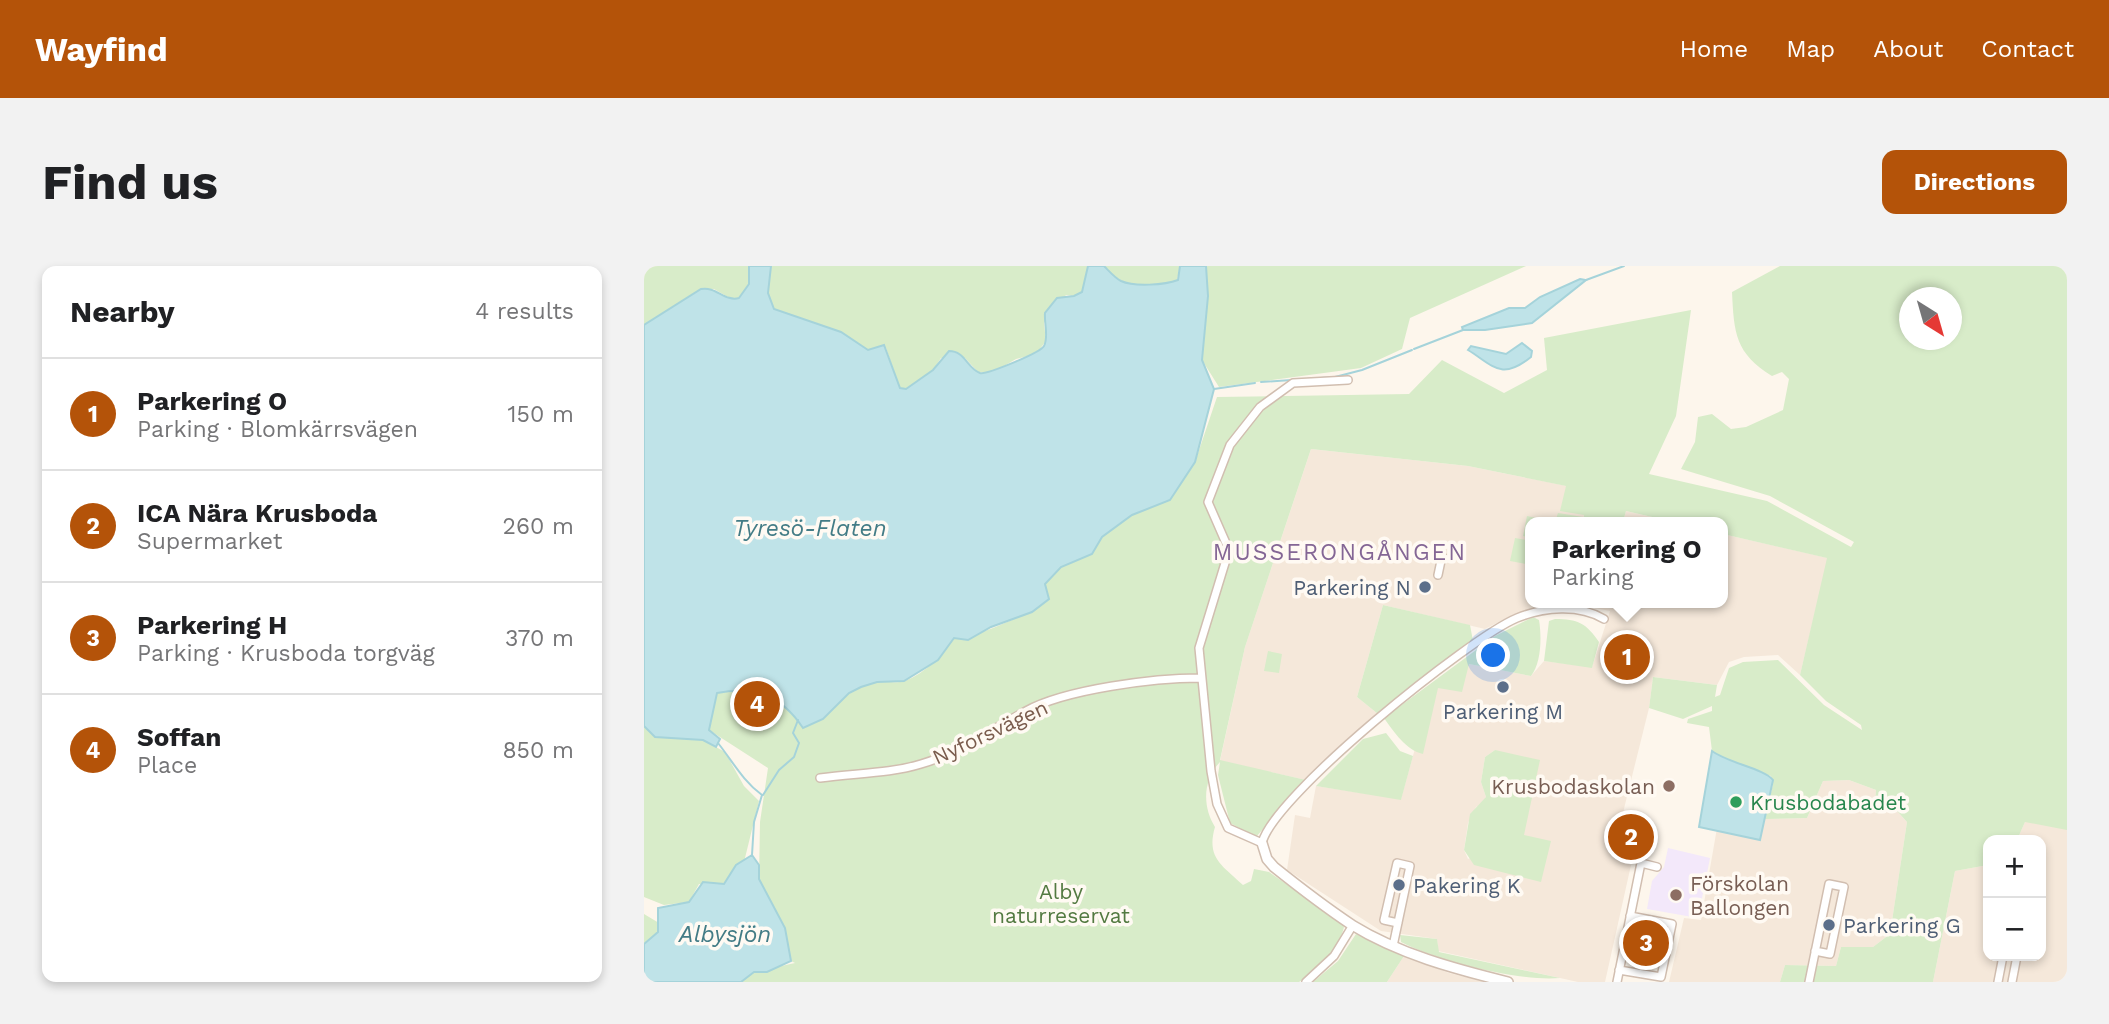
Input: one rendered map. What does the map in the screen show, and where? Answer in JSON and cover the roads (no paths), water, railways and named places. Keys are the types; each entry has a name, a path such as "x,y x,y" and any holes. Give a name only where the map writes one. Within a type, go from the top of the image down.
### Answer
{"street":[{"path":"1348,380 1293,383 1260,407 1230,445 1208,502 1229,550 1199,648 1200,678 1217,804 1227,828 1262,843 1267,859 1274,867 1353,925 1393,946 1456,969 1508,982"},
{"path":"1438,575 1442,556"},
{"path":"1262,843 1305,787 1363,730 1494,631 1518,618 1555,610 1590,612 1604,620"},
{"name":"Nyforsvägen","path":"820,778 921,765 986,735 1029,709 1087,693 1137,682 1200,678"},
{"path":"1393,946 1398,923 1410,866 1396,863 1384,920 1398,923"},
{"path":"1617,982 1641,863 1657,867"},
{"path":"1809,982 1815,951 1829,884 1843,887 1830,954 1815,951"},
{"path":"1619,970 1661,977 1672,925 1630,916"},
{"path":"1306,982 1334,956 1353,925"},
{"path":"1998,982 2002,961"},
{"path":"2012,982 2016,961"}],"water":[{"name":"Tyresö-Flaten","path":"749,266 771,266 768,293 774,309 841,332 868,350 884,345 900,388 906,389 933,370 949,351 959,354 976,371 984,373 1040,349 1046,338 1045,313 1057,298 1082,292 1088,266 1104,266 1121,281 1141,285 1178,280 1180,266 1206,266 1208,296 1202,360 1214,389 1195,462 1170,500 1132,515 1102,537 1092,554 1061,567 1045,584 1049,599 1032,612 991,627 968,640 954,638 938,660 904,681 877,682 861,687 849,693 823,719 803,728 786,708 766,696 743,691 717,693 709,730 720,739 716,747 703,740 655,737 644,726 644,325 701,289 711,290 729,298 739,298 749,284"},
{"path":"1580,279 1586,280 1532,323 1485,330 1463,330 1462,327 1509,308 1525,308 1540,297"},
{"path":"1522,343 1532,351 1531,357 1505,370 1491,366 1468,350 1471,346 1506,354"},
{"name":"Krusbodabadet","path":"1712,751 1773,780 1760,840 1699,827"},
{"name":"Albysjön","path":"752,855 759,865 759,879 785,928 791,961 767,972 754,972 741,982 644,982 644,944 658,932 658,908 689,902 703,882 724,884 736,865"}],"waterway":[{"path":"1586,280 1624,266"},
{"path":"1414,349 1463,330"},
{"path":"1261,382 1335,377 1362,370 1412,350"},
{"path":"1214,389 1255,383"},
{"path":"763,795 779,770 794,757 799,743 793,733 798,720"},
{"path":"718,743 744,777 762,795 754,822 752,855"}],"place":[{"name":"Parkering N","path":"1425,587"},
{"name":"Parkering O","path":"1627,657"},
{"name":"Parkering M","path":"1503,687"},
{"name":"Soffan","path":"757,704"},
{"name":"Krusbodaskolan","path":"1669,786"},
{"name":"Krusbodabadet","path":"1736,802"},
{"name":"ICA Nära Krusboda","path":"1631,837"},
{"name":"Pakering K","path":"1399,885"},
{"name":"Förskolan Ballongen","path":"1676,895"},
{"name":"Parkering G","path":"1829,925"},
{"name":"Parkering H","path":"1646,943"}],"district":[{"name":"MUSSERONGÅNGEN","path":"1340,552"}],"park label":[{"name":"Alby naturreservat","path":"1061,903"}]}
